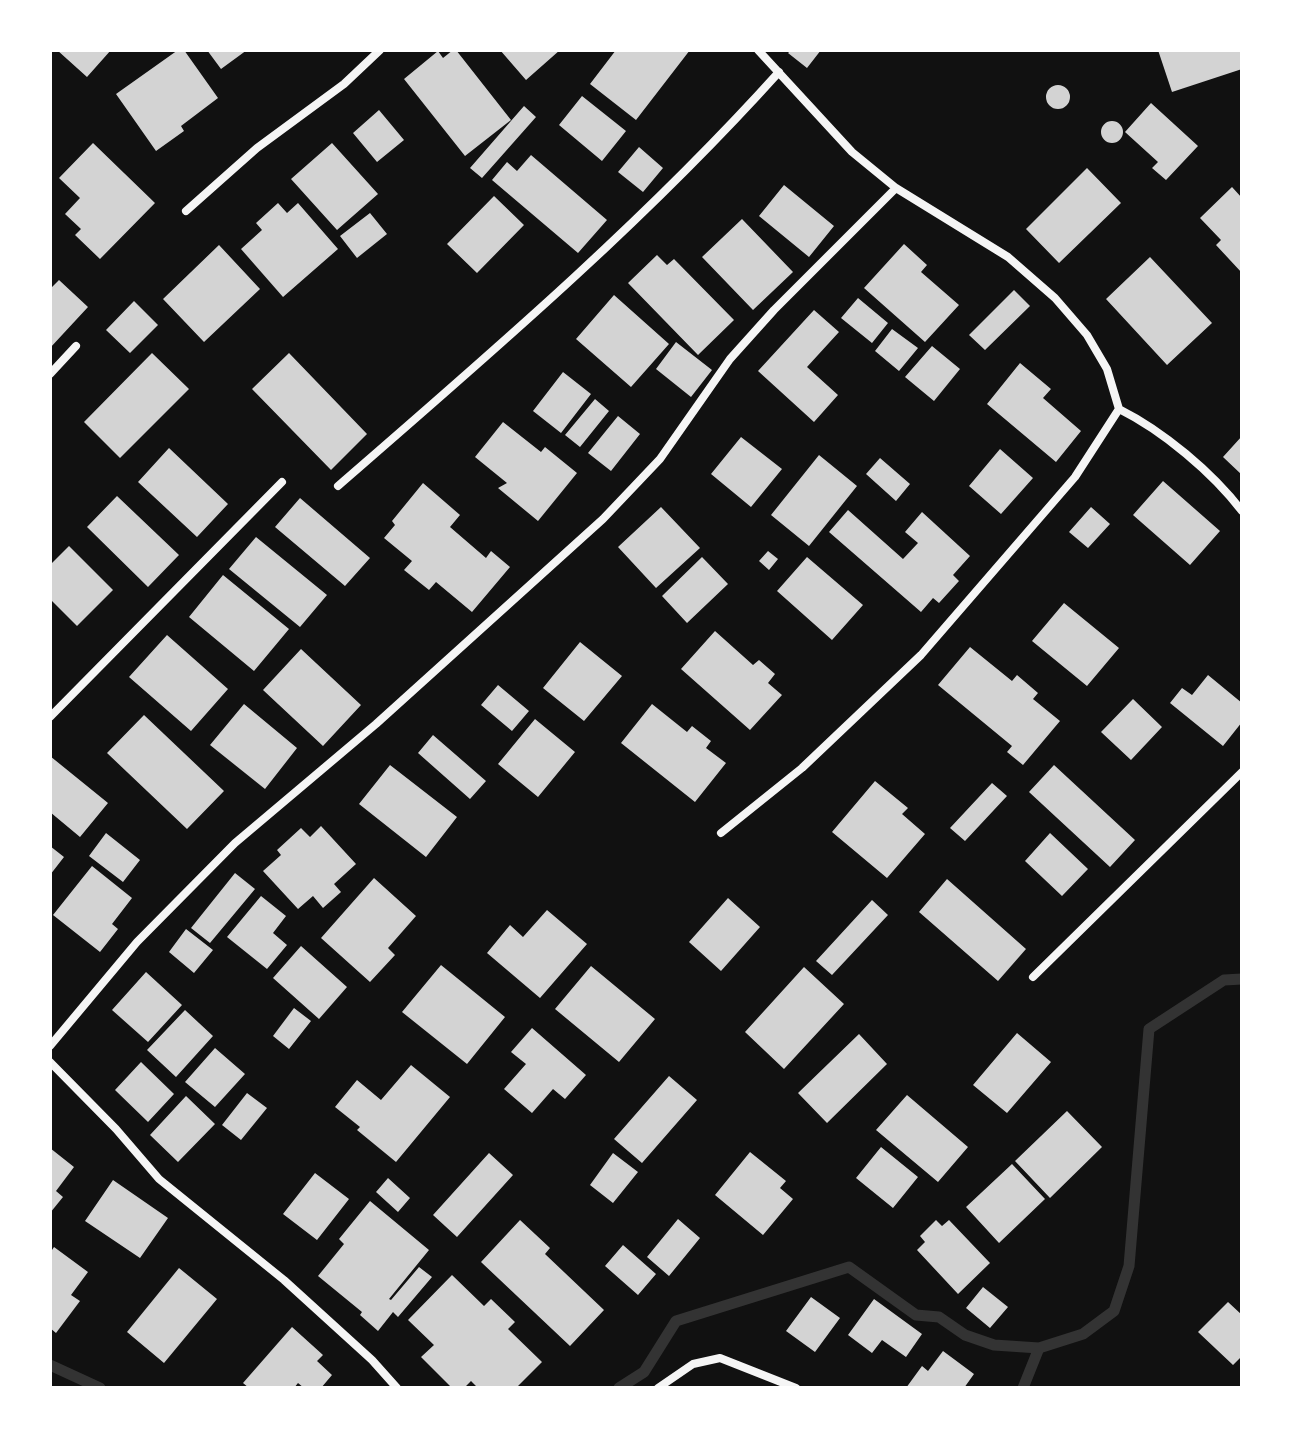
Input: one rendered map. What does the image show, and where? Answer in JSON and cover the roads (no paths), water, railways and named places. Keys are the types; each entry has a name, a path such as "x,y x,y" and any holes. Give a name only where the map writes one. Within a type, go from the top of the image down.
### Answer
{"street":[{"path":"186,211 257,148 344,84 380,50"},
{"path":"758,50 852,152 896,188 1008,257 1055,298 1087,335 1107,369 1119,409 1148,423 1230,496 1242,511"},
{"path":"338,486 531,318 730,126 779,72"},
{"path":"50,1046 137,942 235,843 365,733 603,519 660,459 730,359 774,310 896,188"},
{"path":"50,374 76,346"},
{"path":"721,833 802,768 921,655 1075,477 1119,409"},
{"path":"50,717 282,482"},
{"path":"1033,977 1242,772"},
{"path":"50,1062 116,1129 159,1179 284,1280 372,1360 397,1388"},
{"path":"658,1388 693,1364 720,1358 796,1388"}],"waterway":[{"path":"1023,1388 1039,1348 1083,1334 1114,1311 1129,1266 1149,1029 1224,980 1242,979"},
{"path":"619,1388 644,1372 676,1321 849,1267 916,1315 939,1317 965,1335 994,1345 1039,1348"},
{"path":"50,1365 100,1388"}]}
